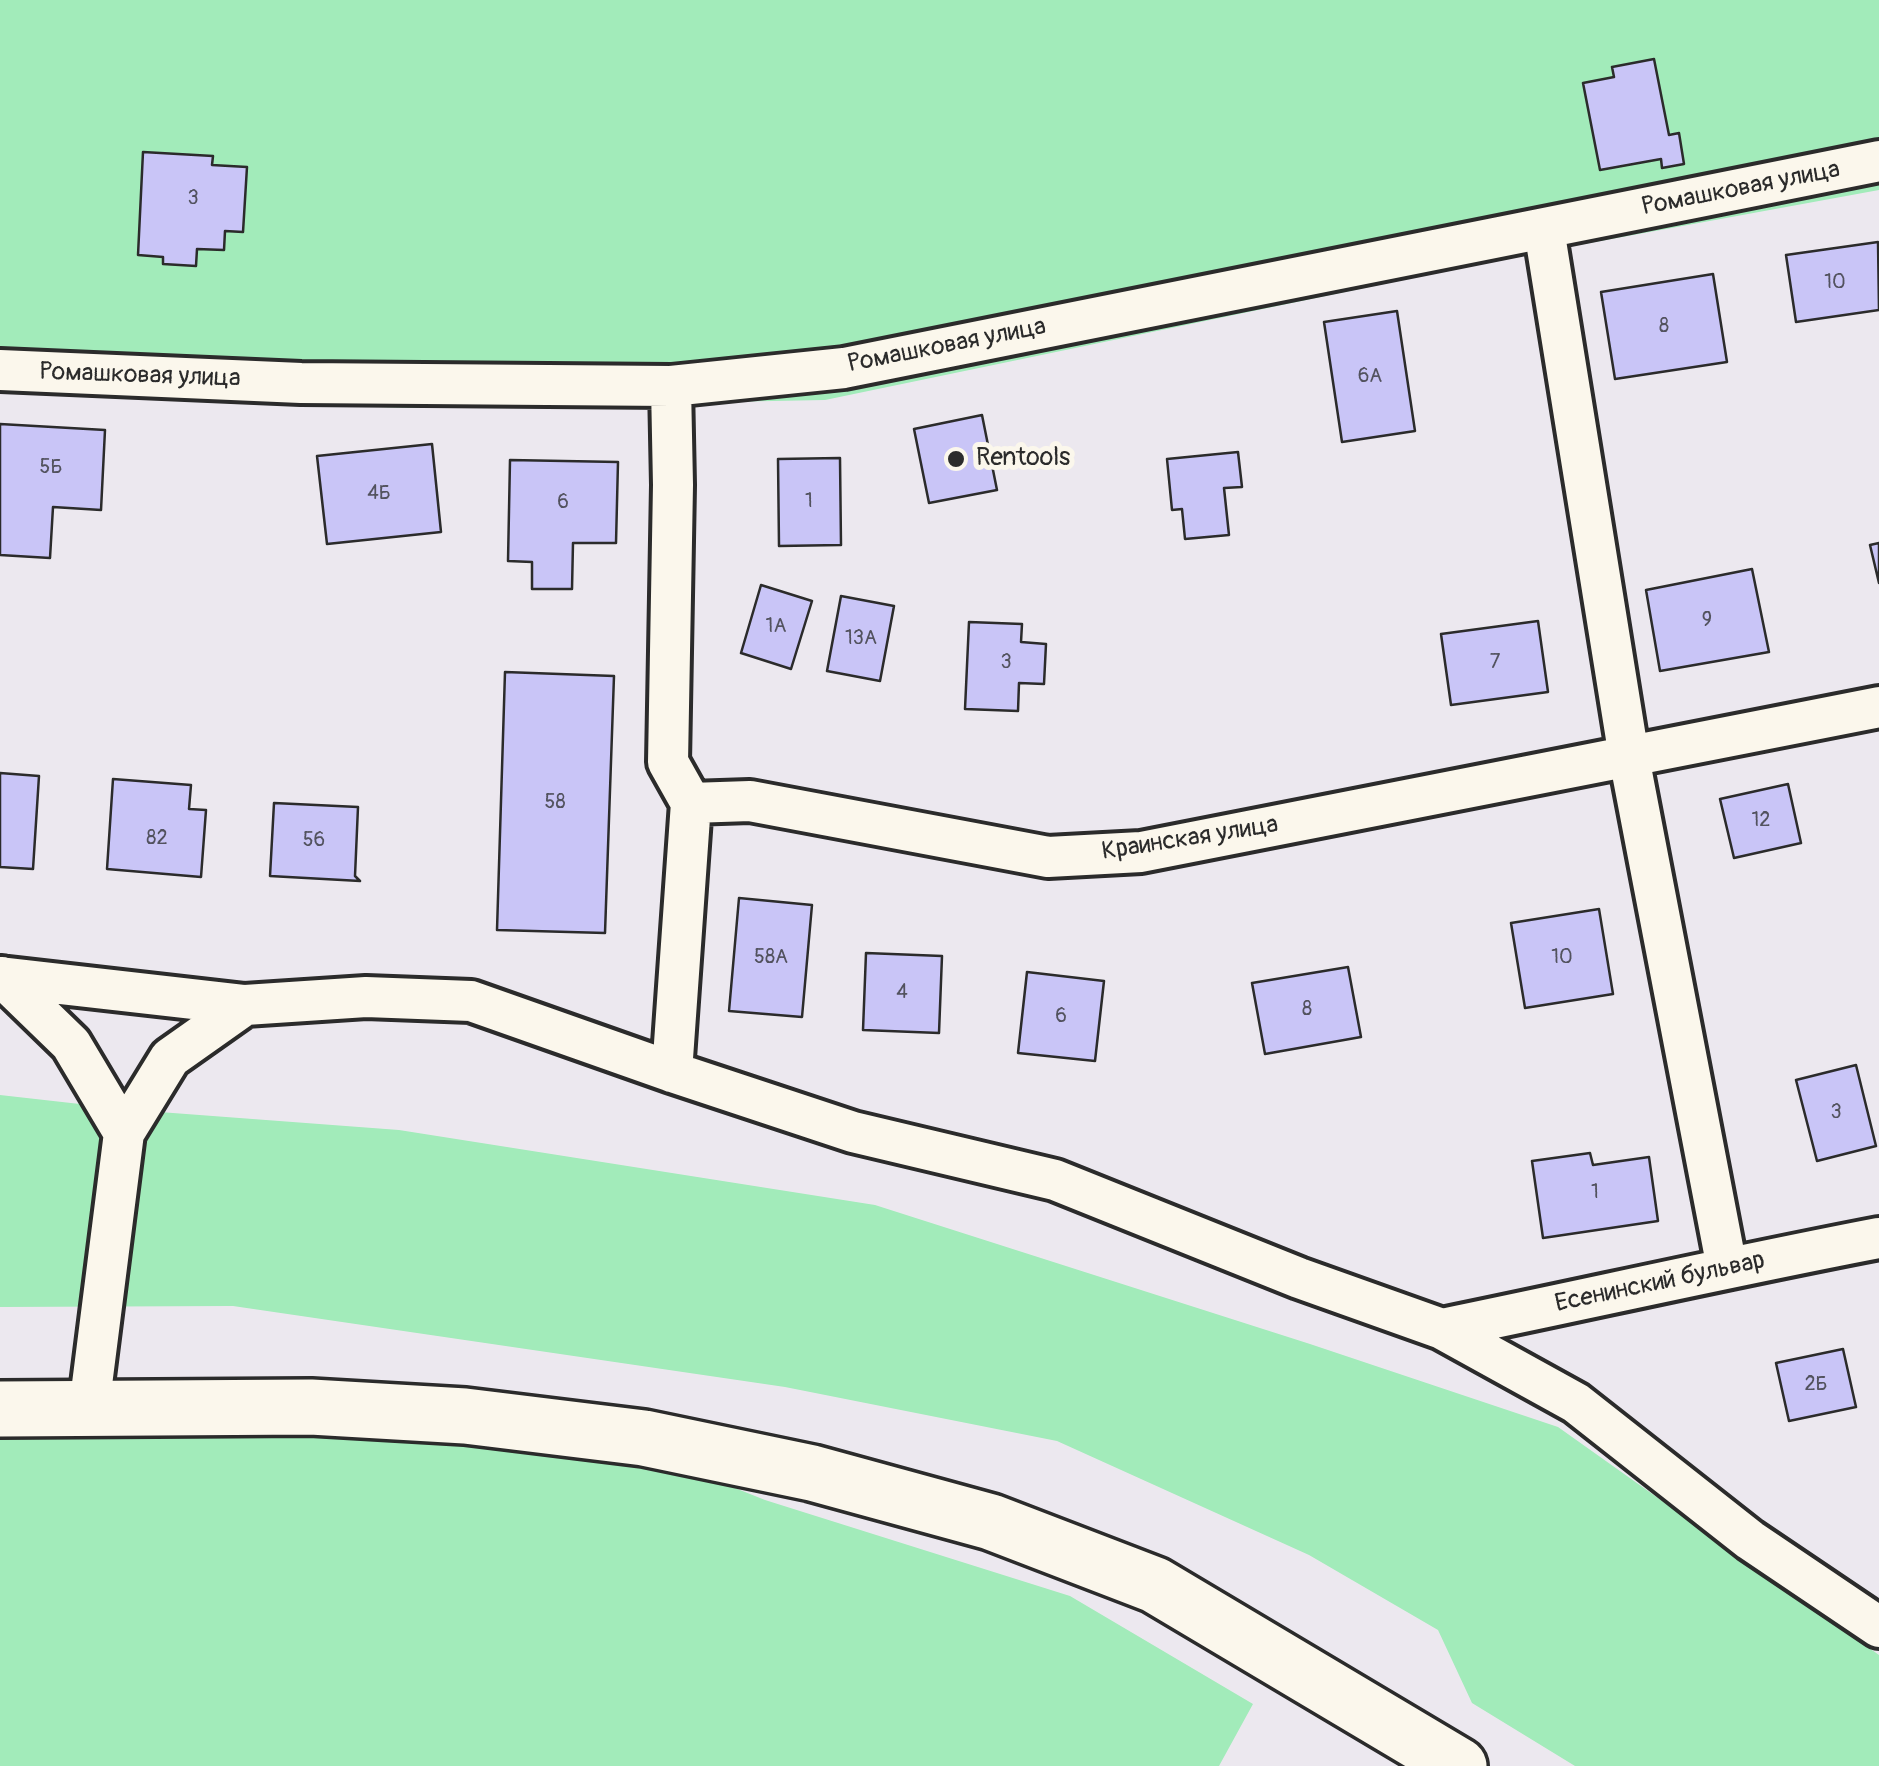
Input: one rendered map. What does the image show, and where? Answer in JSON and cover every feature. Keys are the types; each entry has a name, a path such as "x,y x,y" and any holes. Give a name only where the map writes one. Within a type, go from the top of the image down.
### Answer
{"main road":[{"path":"0,1409 310,1406 465,1416 644,1438 812,1473 990,1522 1155,1585 1460,1766"}],"street":[{"name":"Ромашковая улица","path":"0,370 302,383 671,386 844,368 1879,161"},
{"path":"1544,229 1628,757 1727,1268"},
{"path":"671,386 668,762 690,803 672,1072"},
{"name":"Краинская улица","path":"690,803 750,802 1048,857 1141,852 1879,707"},
{"path":"1,977 245,1005 366,998 471,1000 854,1132 1055,1180 1299,1278 1442,1328 1576,1404 1750,1540 1879,1627"},
{"path":"1,977 70,1044 124,1133"},
{"path":"89,1408 124,1133 170,1058 245,1005"},
{"name":"Есенинский бульвар","path":"1442,1328 1879,1238"}],"green space":[{"path":"0,0 1879,0 1879,190 1513,257 825,400 409,408 0,390"},
{"path":"0,1095 133,1110 399,1130 875,1205 1558,1427 1879,1655 1879,1766 1575,1766 1472,1703 1438,1630 1309,1555 1057,1441 785,1387 233,1306 0,1307"},
{"path":"401,1437 690,1470 765,1500 1070,1596 1253,1704 1219,1766 0,1766 0,1438"}],"building":[{"path":"1654,59 1669,135 1679,133 1684,164 1662,168 1661,159 1600,170 1583,83 1614,77 1612,67"},
{"path":"143,152 213,156 212,165 247,167 243,232 225,231 224,250 197,249 196,266 163,264 163,257 138,255"},
{"path":"1878,242 1879,310 1796,322 1786,255"},
{"path":"1713,274 1727,362 1615,379 1601,292"},
{"path":"1397,311 1415,431 1342,442 1324,322"},
{"name":"Rentools","path":"982,415 997,490 929,503 914,429"},
{"path":"0,424 105,430 101,510 53,507 50,558 0,555"},
{"path":"432,444 441,532 327,544 317,456"},
{"path":"1238,452 1242,487 1224,488 1229,535 1185,539 1182,509 1172,510 1167,459"},
{"path":"840,458 841,545 779,546 778,459"},
{"path":"510,460 618,462 616,543 573,543 572,589 532,589 532,562 508,561"},
{"path":"1879,543 1879,583 1870,545"},
{"path":"1752,569 1769,652 1660,671 1646,590"},
{"path":"761,585 812,601 791,669 741,653"},
{"path":"841,596 894,606 880,681 827,671"},
{"path":"1538,621 1548,692 1451,705 1441,634"},
{"path":"969,622 1022,624 1021,642 1046,644 1044,684 1019,683 1018,711 965,709"},
{"path":"505,672 614,676 605,933 497,930"},
{"path":"0,773 39,776 33,869 0,867"},
{"path":"113,779 191,785 189,809 206,810 201,877 107,869"},
{"path":"1788,784 1801,843 1734,858 1720,799"},
{"path":"274,803 358,807 355,876 360,881 270,876"},
{"path":"739,898 812,905 802,1017 729,1011"},
{"path":"1599,909 1613,994 1525,1008 1511,923"},
{"path":"866,953 942,956 939,1033 863,1030"},
{"path":"1348,967 1361,1037 1265,1054 1252,983"},
{"path":"1027,972 1104,981 1095,1061 1018,1053"},
{"path":"1856,1065 1876,1146 1817,1161 1796,1080"},
{"path":"1590,1153 1593,1165 1649,1157 1658,1221 1543,1238 1532,1161"},
{"path":"1843,1349 1856,1407 1789,1421 1776,1363"}],"place":[{"name":"Rentools","path":"956,459"}]}
